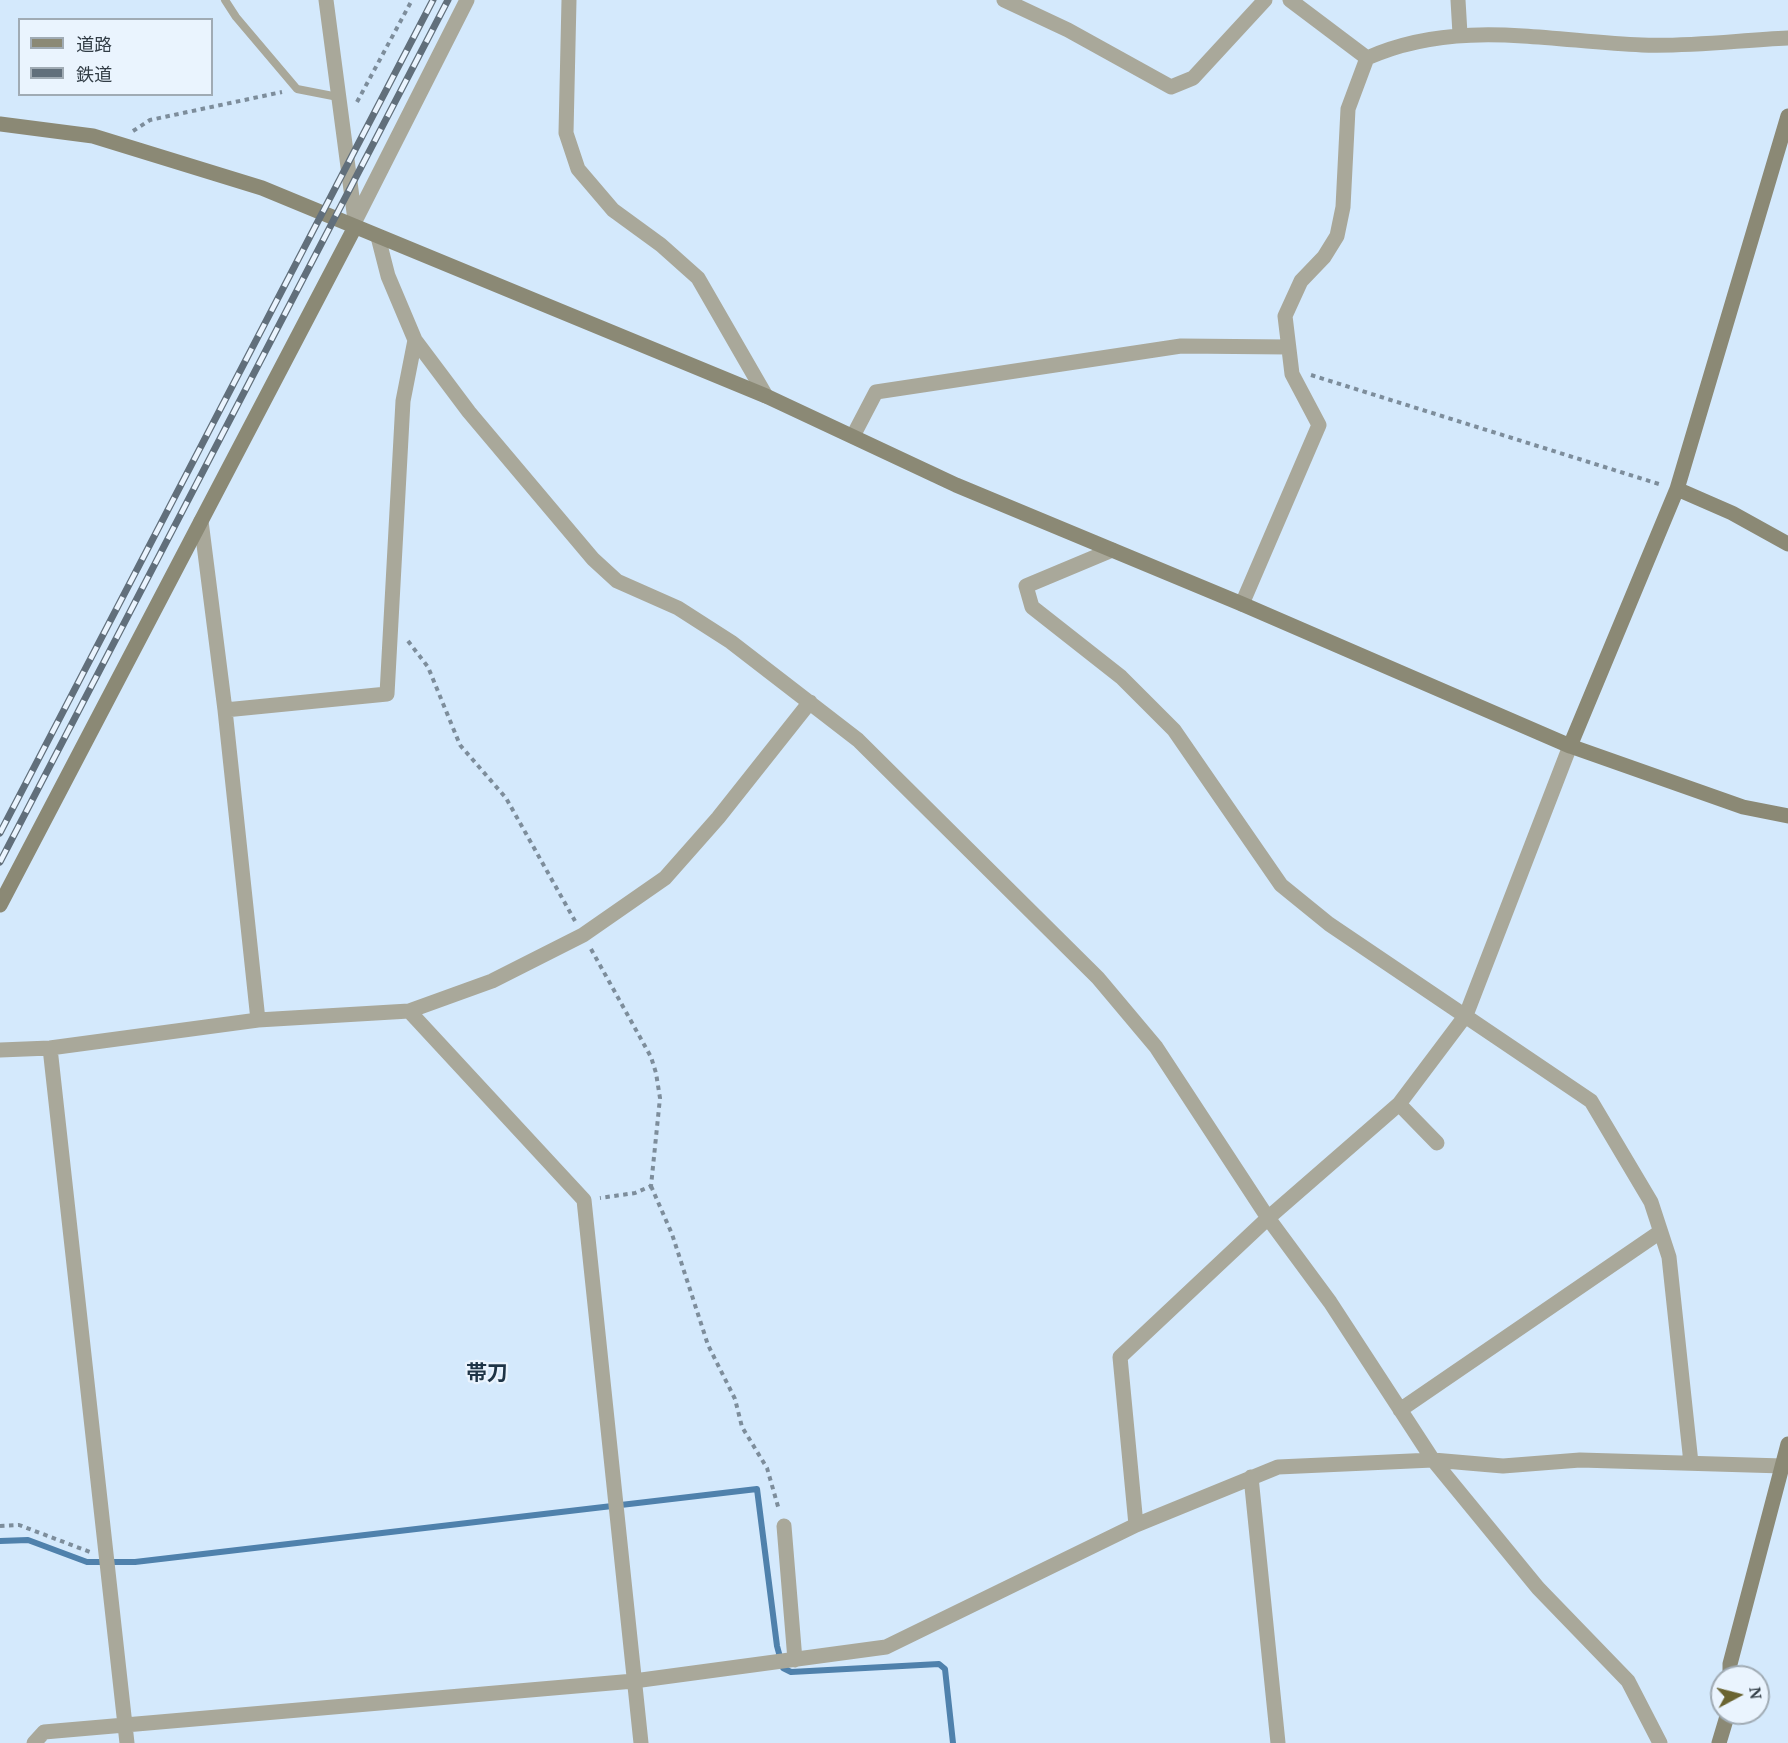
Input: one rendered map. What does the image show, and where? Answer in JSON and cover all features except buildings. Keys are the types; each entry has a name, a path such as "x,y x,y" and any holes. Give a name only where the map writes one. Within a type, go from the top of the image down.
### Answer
{"street":[{"path":"326,0 355,224"},
{"path":"0,905 355,224 467,0"},
{"path":"569,0 566,133 578,169 613,210 698,278 766,396"},
{"path":"1004,0 1068,30 1171,87 1193,78 1265,0"},
{"path":"1290,0 1367,58"},
{"path":"1458,0 1460,34"},
{"path":"1242,604 1319,425 1292,374 1285,316 1301,281 1324,257 1337,236 1343,207 1348,109 1367,58 1411,41 1460,34 1524,34 1643,45 1788,38"},
{"path":"1136,1525 1120,1357 1268,1218 1399,1104 1466,1015 1570,746 1677,489 1788,116"},
{"path":"0,124 93,136 262,188 355,224 378,237 766,396 956,485 1242,604 1570,746 1743,807 1788,816"},
{"path":"378,237 388,276 415,340 469,412 593,559 617,581 678,608 731,642 858,740 1098,978 1156,1047 1268,1218 1330,1302 1433,1460 1538,1588 1628,1681 1660,1743"},
{"path":"225,710 387,694 404,401 415,340"},
{"path":"853,436 876,392 1181,346 1288,347"},
{"path":"1677,489 1732,513 1788,544"},
{"path":"201,521 225,710 258,1020"},
{"path":"1112,550 1026,585 1032,607 1121,677 1174,730 1281,885 1329,924 1591,1101 1651,1202 1669,1257 1691,1463"},
{"path":"0,1050 50,1048 258,1020 409,1011 492,981 583,935 665,878 718,818 810,702"},
{"path":"409,1011 584,1200 640,1743"},
{"path":"50,1048 128,1743"},
{"path":"1399,1104 1437,1143"},
{"path":"1400,1410 1660,1232"},
{"path":"1730,1665 1788,1444"},
{"path":"34,1743 44,1732 634,1681 886,1647 1136,1525 1278,1467 1433,1460 1503,1466 1580,1460 1783,1466"},
{"path":"1251,1477 1278,1743"},
{"path":"784,1526 795,1660"},
{"path":"1719,1743 1724,1725"}],"lane":[{"path":"225,0 236,17 297,89 338,97"}],"path":[{"path":"342,129 412,0"},
{"path":"116,142 150,120 297,89"},
{"path":"1292,374 1315,376 1677,489"},
{"path":"391,618 428,667 460,745 506,798 651,1057 660,1098 651,1186 672,1234 708,1345 735,1399 742,1427 767,1468 784,1526"},
{"path":"584,1200 635,1193 651,1186"},
{"path":"0,1526 19,1525 89,1552 106,1552"}],"waterway":[{"path":"0,1541 28,1540 87,1562 135,1562 757,1489 777,1646 783,1668 791,1672 939,1664 945,1669 953,1743"}],"railway":[{"path":"0,833 433,0"},
{"path":"0,862 448,0"}],"district":[{"name":"帯刀","path":"487,1374"}]}
